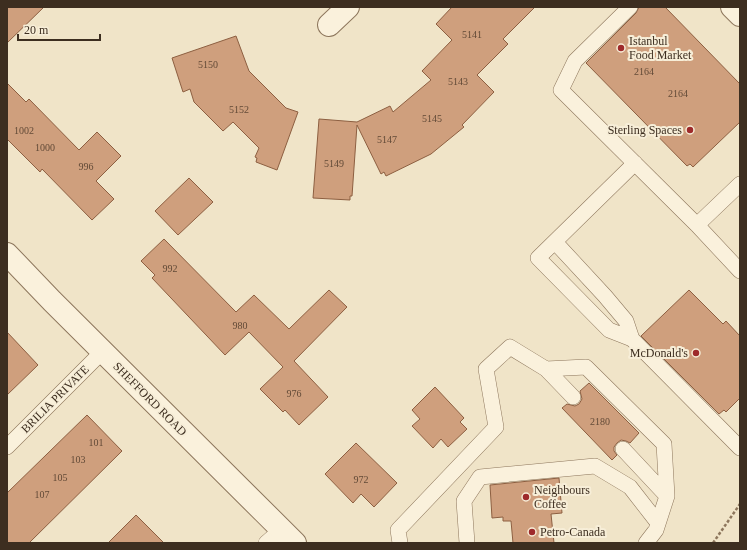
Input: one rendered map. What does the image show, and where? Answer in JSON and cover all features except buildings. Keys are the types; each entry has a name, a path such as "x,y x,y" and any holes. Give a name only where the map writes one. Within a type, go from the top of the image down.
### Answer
{"street":[{"path":"329,26 348,7"},
{"path":"732,7 740,15"},
{"name":"SHEFFORD ROAD","path":"7,254 280,538"}],"lane":[{"path":"630,7 575,61 561,90 697,225 740,271"},
{"path":"635,163 538,258 609,330 632,338 739,443"},
{"path":"697,225 740,184"},
{"path":"555,242 626,321 632,338"},
{"path":"400,543 398,530 496,427 486,369 510,347 546,369 573,397"},
{"name":"BRILIA PRIVATE","path":"7,447 102,352"},
{"path":"546,369 586,367 664,444 666,496 656,530 646,543"},
{"path":"623,450 666,496"},
{"path":"467,543 464,501 480,477 595,466 630,487 658,523"}],"path":[{"path":"713,543 740,504"}],"place":[{"name":"Istanbul Food Market","path":"621,48"},
{"name":"Sterling Spaces","path":"690,130"},
{"name":"McDonald's","path":"696,353"},
{"name":"Neighbours Coffee","path":"526,497"},
{"name":"Petro-Canada","path":"532,532"}]}
